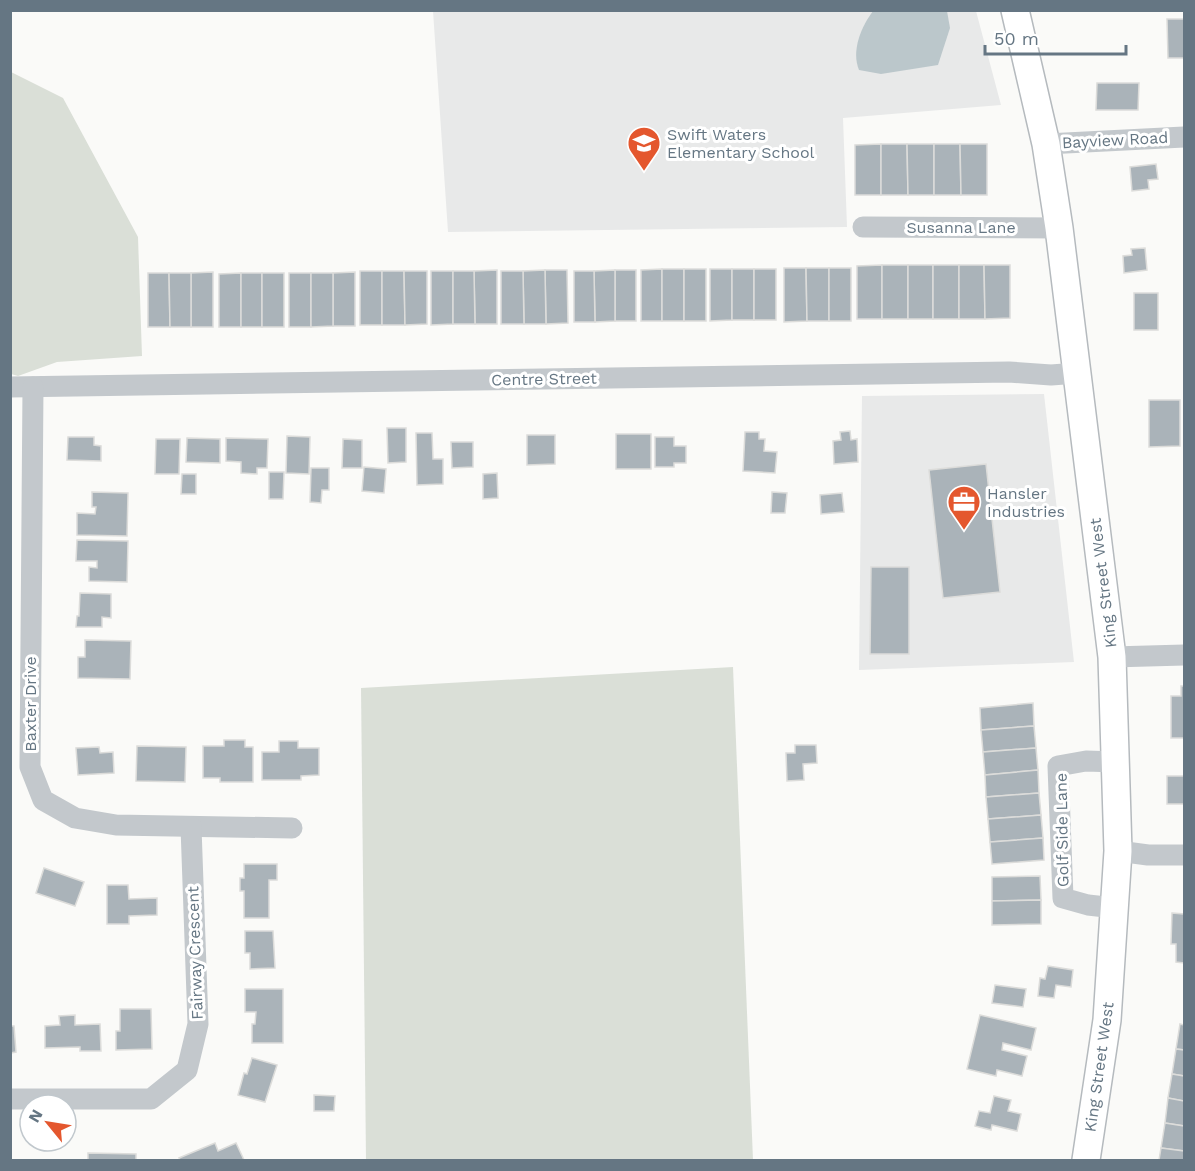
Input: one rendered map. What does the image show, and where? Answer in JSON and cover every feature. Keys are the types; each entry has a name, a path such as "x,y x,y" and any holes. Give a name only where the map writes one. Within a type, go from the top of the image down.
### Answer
{"main road":[{"name":"King Street West","path":"1015,10 1046,144 1059,228 1112,657 1118,851 1107,1020 1086,1161"}],"street":[{"name":"Bayview Road","path":"1046,144 1185,136"},
{"name":"Susanna Lane","path":"863,227 1059,228"},
{"name":"Centre Street","path":"10,387 1009,372 1051,375 1078,373"},
{"name":"Baxter Drive","path":"33,387 20,695 30,766 43,800 75,818 116,825 292,828"},
{"path":"1112,657 1185,655"},
{"name":"Golf Side Lane","path":"1115,908 1088,905 1063,898 1058,766 1086,761 1116,762"},
{"name":"Fairway Crescent","path":"10,1099 152,1099 187,1070 198,1024 191,827"},
{"path":"1118,851 1148,855 1185,855"}],"shaded area":[{"path":"874,10 947,11 950,28 938,65 881,74 859,70 856,55 859,39 865,23"},
{"name":"Swift Waters Elementary School","path":"433,11 976,11 1001,105 843,118 847,227 448,232"},
{"path":"11,72 63,98 138,237 142,356 57,362 18,376 11,374"},
{"path":"1044,394 1074,662 859,670 862,396"},
{"path":"733,667 753,1160 366,1160 361,688"}],"building":[{"path":"1167,19 1184,19 1184,58 1168,58"},
{"path":"1097,83 1139,83 1138,110 1096,110"},
{"path":"881,144 881,195 855,195 855,145"},
{"path":"881,144 907,144 908,195 881,195"},
{"path":"907,144 934,144 934,195 908,195"},
{"path":"934,144 960,144 961,195 934,195"},
{"path":"960,144 987,144 987,195 961,195"},
{"path":"1156,164 1158,179 1148,180 1149,189 1132,191 1130,167"},
{"path":"1145,248 1147,270 1124,273 1123,256 1132,255 1131,249"},
{"path":"882,265 882,319 857,319 857,266"},
{"path":"882,265 908,265 908,319 882,319"},
{"path":"908,265 933,265 933,319 908,319"},
{"path":"933,265 959,265 959,319 933,319"},
{"path":"959,265 984,265 985,319 959,319"},
{"path":"984,265 1010,265 1010,318 985,319"},
{"path":"784,268 806,268 807,321 784,322"},
{"path":"806,268 829,268 829,321 807,321"},
{"path":"829,268 851,268 851,321 829,321"},
{"path":"662,269 662,321 641,321 641,270"},
{"path":"662,269 684,269 684,321 662,321"},
{"path":"684,269 706,269 706,321 684,321"},
{"path":"710,269 732,269 732,320 710,321"},
{"path":"732,269 754,269 754,320 732,320"},
{"path":"754,269 776,269 776,320 754,320"},
{"path":"497,270 497,324 475,324 474,271"},
{"path":"545,270 567,270 568,323 546,324"},
{"path":"545,270 546,324 524,324 523,271"},
{"path":"615,270 636,270 636,321 615,321"},
{"path":"615,270 615,321 595,322 594,271"},
{"path":"360,271 382,271 382,325 360,325"},
{"path":"382,271 404,271 405,325 382,325"},
{"path":"404,271 427,271 427,324 405,325"},
{"path":"431,271 453,271 453,324 431,325"},
{"path":"453,271 474,271 475,324 453,324"},
{"path":"501,271 523,271 524,324 501,324"},
{"path":"574,271 594,271 595,322 574,322"},
{"path":"213,272 213,327 191,327 191,273"},
{"path":"355,272 355,326 333,326 333,273"},
{"path":"148,273 169,273 170,327 148,327"},
{"path":"169,273 191,273 191,327 170,327"},
{"path":"241,273 241,327 219,327 219,274"},
{"path":"241,273 262,273 262,327 241,327"},
{"path":"262,273 284,273 284,327 262,327"},
{"path":"289,273 311,273 311,327 289,327"},
{"path":"311,273 333,273 333,326 311,327"},
{"path":"1134,293 1158,293 1158,330 1134,330"},
{"path":"1149,400 1180,400 1180,446 1149,447"},
{"path":"387,428 406,428 406,462 388,463"},
{"path":"850,431 851,440 857,439 858,462 834,464 833,441 841,440 840,432"},
{"path":"745,432 759,432 759,439 765,439 764,451 777,452 775,473 743,471"},
{"path":"416,433 432,433 433,459 443,459 443,484 417,485"},
{"path":"616,434 651,434 651,469 616,469"},
{"path":"527,435 555,435 555,464 527,465"},
{"path":"287,436 310,437 309,474 286,473"},
{"path":"68,437 94,437 94,445 101,446 101,461 67,460"},
{"path":"655,437 674,437 674,446 686,446 686,463 674,463 674,467 655,467"},
{"path":"187,438 220,439 220,463 186,462"},
{"path":"226,438 268,439 267,468 257,468 257,474 241,473 241,462 226,461"},
{"path":"156,439 180,439 179,474 155,474"},
{"path":"343,439 362,440 362,468 342,468"},
{"path":"451,442 473,442 473,467 452,468"},
{"name":"Hansler Industries","path":"986,464 1000,592 943,598 929,470"},
{"path":"364,467 386,469 384,493 362,491"},
{"path":"311,468 329,468 329,490 322,490 321,503 310,502"},
{"path":"269,472 284,472 283,499 269,499"},
{"path":"497,473 498,498 483,499 483,474"},
{"path":"182,474 196,474 196,494 181,494"},
{"path":"92,492 128,493 127,536 77,535 77,513 95,514 96,507 92,507"},
{"path":"772,492 787,493 785,513 771,513"},
{"path":"842,493 844,512 821,514 820,495"},
{"path":"77,540 128,541 127,582 89,581 89,567 97,568 97,561 76,561"},
{"path":"871,567 909,567 909,654 870,654"},
{"path":"80,593 111,594 111,618 102,617 102,627 76,627"},
{"path":"85,640 131,641 130,679 78,678 78,657 85,657"},
{"path":"1181,686 1184,686 1184,738 1171,738 1171,696 1181,696"},
{"path":"1033,703 1034,726 981,730 980,708"},
{"path":"1034,726 1036,748 983,752 981,730"},
{"path":"224,740 245,740 245,747 253,747 253,782 220,782 220,778 203,778 203,746 224,746"},
{"path":"279,741 298,741 298,748 319,748 319,775 301,776 301,780 262,780 262,752 279,752"},
{"path":"795,745 816,745 817,763 803,764 804,780 787,781 786,753 795,753"},
{"path":"137,746 186,747 185,782 136,781"},
{"path":"99,747 100,753 113,752 114,773 78,775 76,748"},
{"path":"1036,748 1038,770 985,775 983,752"},
{"path":"1038,770 1039,793 986,797 985,775"},
{"path":"1167,776 1184,776 1184,804 1167,804"},
{"path":"1039,793 1041,815 988,819 986,797"},
{"path":"1041,815 1043,838 990,842 988,819"},
{"path":"1043,838 1044,860 992,864 990,842"},
{"path":"244,864 277,864 277,880 269,880 269,918 244,918 244,891 240,891 240,878 244,878"},
{"path":"44,868 84,882 75,906 36,893"},
{"path":"1040,876 1041,900 992,901 992,877"},
{"path":"107,885 128,885 129,899 157,898 157,915 129,916 129,924 107,924"},
{"path":"1041,900 1041,924 992,925 992,901"},
{"path":"1172,913 1184,914 1184,963 1176,962 1176,944 1171,944"},
{"path":"245,931 273,931 275,968 250,969 250,953 245,953"},
{"path":"1048,966 1073,970 1071,987 1056,985 1054,998 1038,996 1040,978 1045,979"},
{"path":"995,985 1026,989 1023,1007 992,1003"},
{"path":"245,989 283,989 283,1043 252,1043 252,1024 255,1024 256,1012 245,1012"},
{"path":"120,1009 151,1009 152,1049 116,1050 116,1031 120,1031"},
{"path":"75,1015 75,1025 100,1024 101,1051 80,1051 80,1047 45,1048 45,1026 60,1025 59,1016"},
{"path":"980,1015 1036,1028 1031,1050 1003,1043 1002,1050 1027,1056 1022,1076 997,1070 996,1076 967,1069"},
{"path":"1180,1024 1184,1025 1184,1050 1176,1049"},
{"path":"10,1026 14,1026 16,1052 10,1053"},
{"path":"1176,1049 1184,1050 1184,1076 1172,1074"},
{"path":"252,1058 277,1065 265,1102 238,1095 244,1073 247,1074"},
{"path":"1172,1074 1184,1076 1184,1101 1168,1098"},
{"path":"314,1095 335,1096 334,1111 314,1111"},
{"path":"994,1096 1011,1100 1008,1111 1021,1114 1017,1131 992,1125 991,1130 975,1126 979,1111 990,1113"},
{"path":"1168,1098 1184,1101 1184,1126 1165,1123"},
{"path":"1165,1123 1184,1126 1184,1151 1161,1148"},
{"path":"215,1143 218,1151 236,1143 244,1160 180,1160 179,1158"},
{"path":"1161,1148 1184,1151 1184,1160 1159,1160"},
{"path":"88,1153 136,1154 136,1160 88,1160"}],"place":[{"name":"Swift Waters Elementary School","path":"644,172"},
{"name":"Hansler Industries","path":"964,531"}]}
